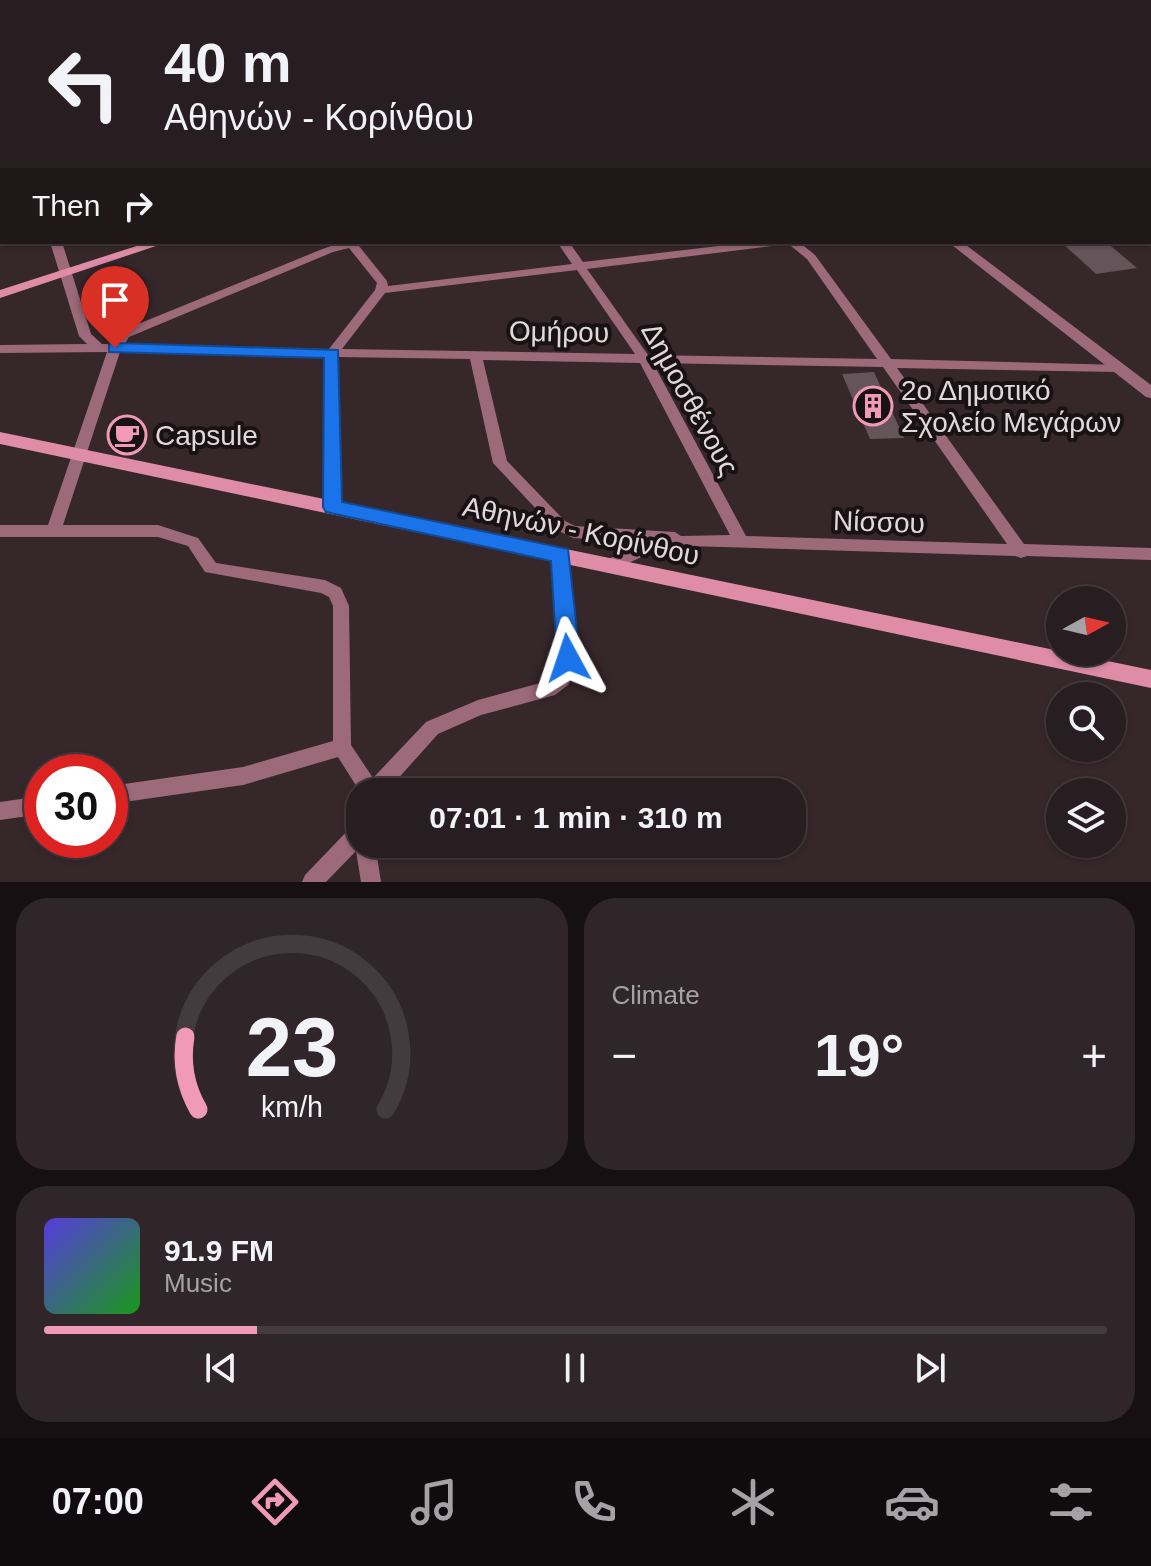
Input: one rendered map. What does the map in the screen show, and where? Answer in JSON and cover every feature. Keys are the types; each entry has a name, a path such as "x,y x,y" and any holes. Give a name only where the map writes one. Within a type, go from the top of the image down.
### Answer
{"main road":[{"path":"0,294 156,244"},
{"name":"Αθηνών - Κορίνθου","path":"0,438 1151,679"}],"street":[{"path":"57,244 85,336 99,348"},
{"path":"53,532 115,348 125,334 350,244"},
{"path":"333,507 332,353 381,290 381,279 355,244"},
{"name":"Δημοσθένους","path":"564,244 643,357 742,543"},
{"path":"381,290 763,244"},
{"path":"795,244 811,257 1021,552"},
{"path":"957,244 1151,393"},
{"name":"Ομήρου","path":"0,349 475,354 1117,368"},
{"path":"475,354 500,463 560,525 573,532 649,534 688,540"},
{"path":"0,531 158,531 193,542 211,568 325,587 335,593 341,606 342,747 363,778"},
{"name":"Νίσσου","path":"610,565 641,551 688,540 1151,554"},
{"path":"385,778 432,728 478,708 549,689 562,680 568,670 568,658 561,555"},
{"path":"128,792 243,776 342,747"},
{"path":"0,811 24,808"},
{"path":"312,882 346,847"},
{"path":"367,858 371,882"}],"building":[{"path":"1063,244 1108,244 1137,268 1096,274"},
{"name":"2ο Δημοτικό Σχολείο Μεγάρων","path":"874,372 904,438 870,439 842,374"}],"place":[{"name":"2ο Δημοτικό Σχολείο Μεγάρων","path":"873,406"},
{"name":"Capsule","path":"127,435"}],"route":[{"path":"115,348 332,353 333,507 561,555 568,658"}]}
